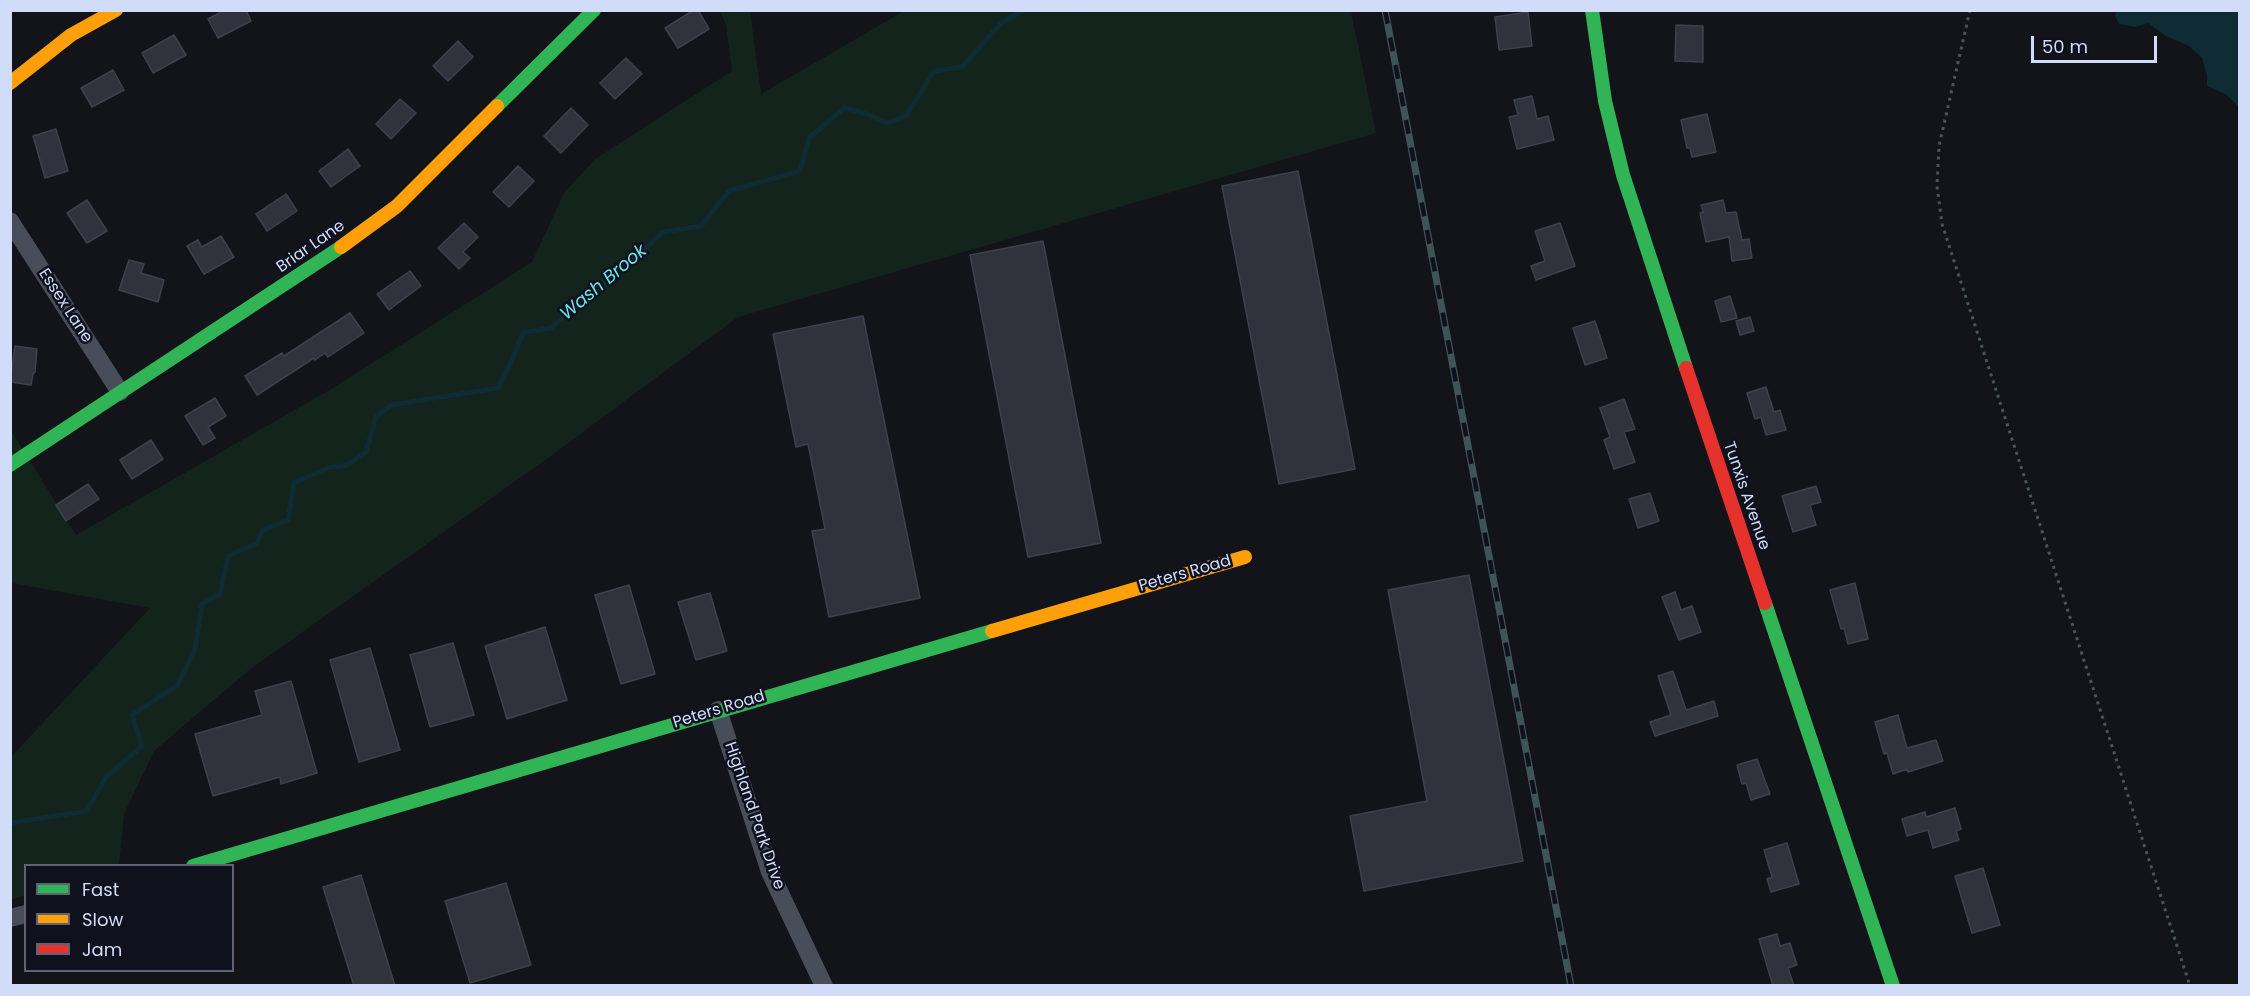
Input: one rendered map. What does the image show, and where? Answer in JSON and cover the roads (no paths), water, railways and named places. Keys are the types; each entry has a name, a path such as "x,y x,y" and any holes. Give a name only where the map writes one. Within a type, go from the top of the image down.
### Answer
{"street":[{"path":"10,83 71,35 116,10"},
{"name":"Briar Lane","path":"10,465 320,262 397,206 594,10"},
{"name":"Tunxis Avenue","path":"1592,10 1605,101 1623,175 1642,238 1893,986"},
{"name":"Essex Lane","path":"10,221 120,392"},
{"name":"Peters Road","path":"200,864 1245,557"},
{"name":"Highland Park Drive","path":"718,710 770,872 824,986"}],"water":[{"path":"2117,11 2239,11 2239,107 2227,95 2207,86 2202,58 2189,46 2166,36 2148,23 2135,27 2119,24 2115,15"}],"waterway":[{"name":"Wash Brook","path":"10,823 87,811 106,777 142,746 132,715 177,686 195,649 202,604 220,594 228,556 257,543 263,530 288,520 294,483 327,468 348,465 366,452 376,417 391,405 498,388 523,333 551,328 587,296 611,280 663,232 701,226 729,191 800,171 809,138 844,108 864,113 887,123 906,116 934,71 962,67 1001,23 1024,10"}],"railway":[{"path":"1385,10 1571,986"}]}
